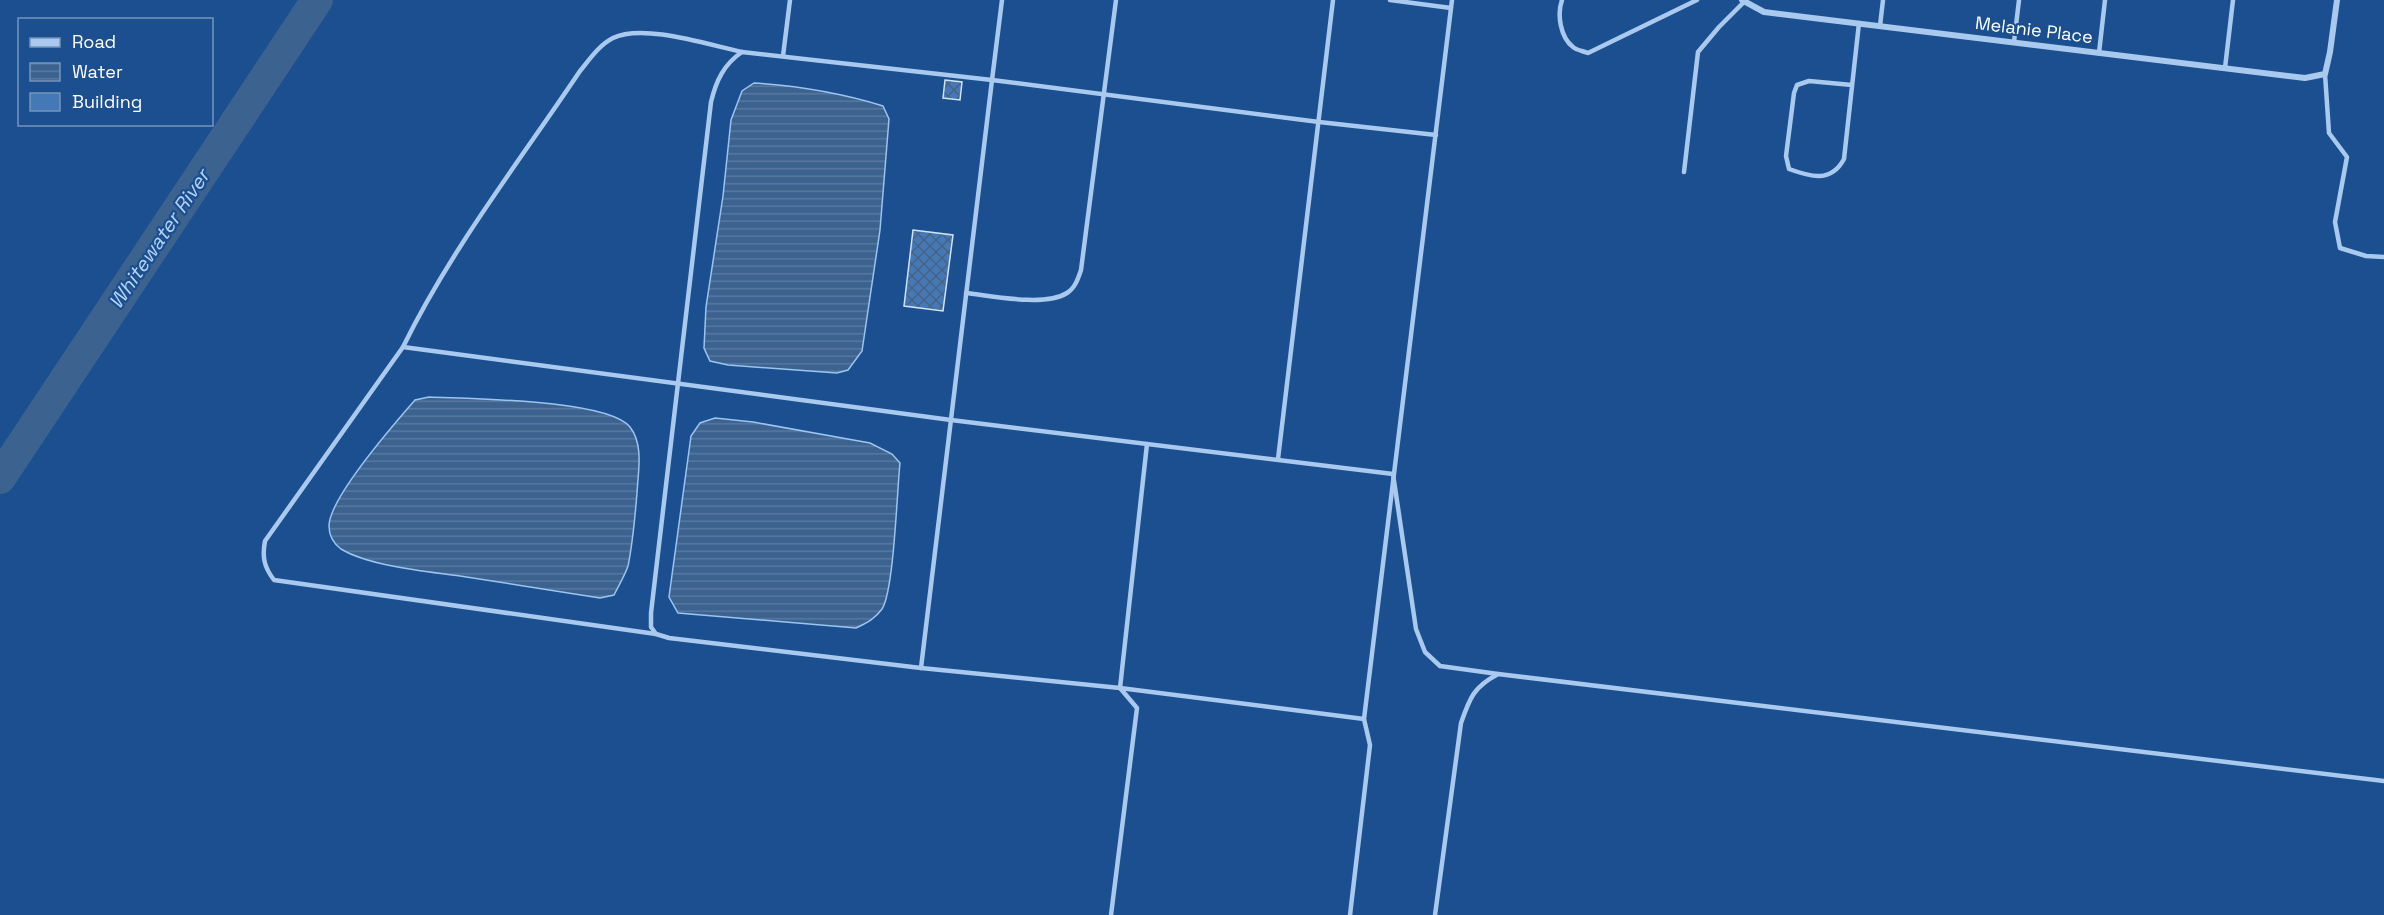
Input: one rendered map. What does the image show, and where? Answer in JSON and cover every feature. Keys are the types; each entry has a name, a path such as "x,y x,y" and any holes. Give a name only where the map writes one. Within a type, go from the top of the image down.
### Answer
{"street":[{"path":"2325,74 2337,0"},
{"name":"Melanie Place","path":"1744,1 1764,12 2305,78 2325,74"}],"lane":[{"path":"783,56 790,0"},
{"path":"921,668 1002,0"},
{"path":"966,293 1054,299 1068,293 1076,285 1081,270 1116,0"},
{"path":"1278,459 1333,0"},
{"path":"1390,0 1451,8"},
{"path":"1350,915 1370,745 1364,719 1452,0"},
{"path":"1562,0 1558,10 1563,32 1574,48 1588,53 1697,0"},
{"path":"1880,26 1883,0"},
{"path":"2014,42 2019,0"},
{"path":"2100,53 2105,0"},
{"path":"2225,68 2233,0"},
{"path":"1684,172 1698,52 1744,1"},
{"path":"1852,85 1809,81 1797,85 1786,156 1789,169 1804,174 1829,176 1838,170 1844,159 1859,23"},
{"path":"1364,719 1120,688 921,668 669,638 656,634 274,580 265,568 263,554 265,541 403,347 418,316 466,239 580,71 599,48 625,34 652,34 742,52 992,80 1436,135"},
{"path":"656,634 651,627 651,613 711,102 716,82 734,57 742,52"},
{"path":"2325,74 2329,133 2347,157 2335,222 2340,248 2366,256 2384,257"},
{"path":"403,347 951,420 1393,474"},
{"path":"1111,915 1137,708 1120,688 1147,444"},
{"path":"1393,474 1416,629 1425,652 1440,666 2384,782"},
{"path":"1435,915 1461,723 1470,696 1484,682 1498,674"}],"water":[{"path":"754,83 819,91 867,101 883,106 889,119 880,230 862,351 848,370 837,373 728,365 710,361 704,348 706,307 723,196 731,120 742,91"},
{"path":"429,397 536,402 567,406 616,418 630,427 639,450 635,520 628,566 614,595 600,598 399,567 353,555 336,544 329,526 339,498 379,443 415,400"},
{"path":"715,418 753,422 870,443 892,454 900,463 889,582 882,609 873,618 856,628 678,613 669,597 691,436 700,423"}],"building":[{"path":"945,80 962,82 960,100 943,98"},
{"path":"913,230 953,235 943,311 904,306"}],"waterway":[{"name":"Whitewater River","path":"0,478 317,0"}]}
